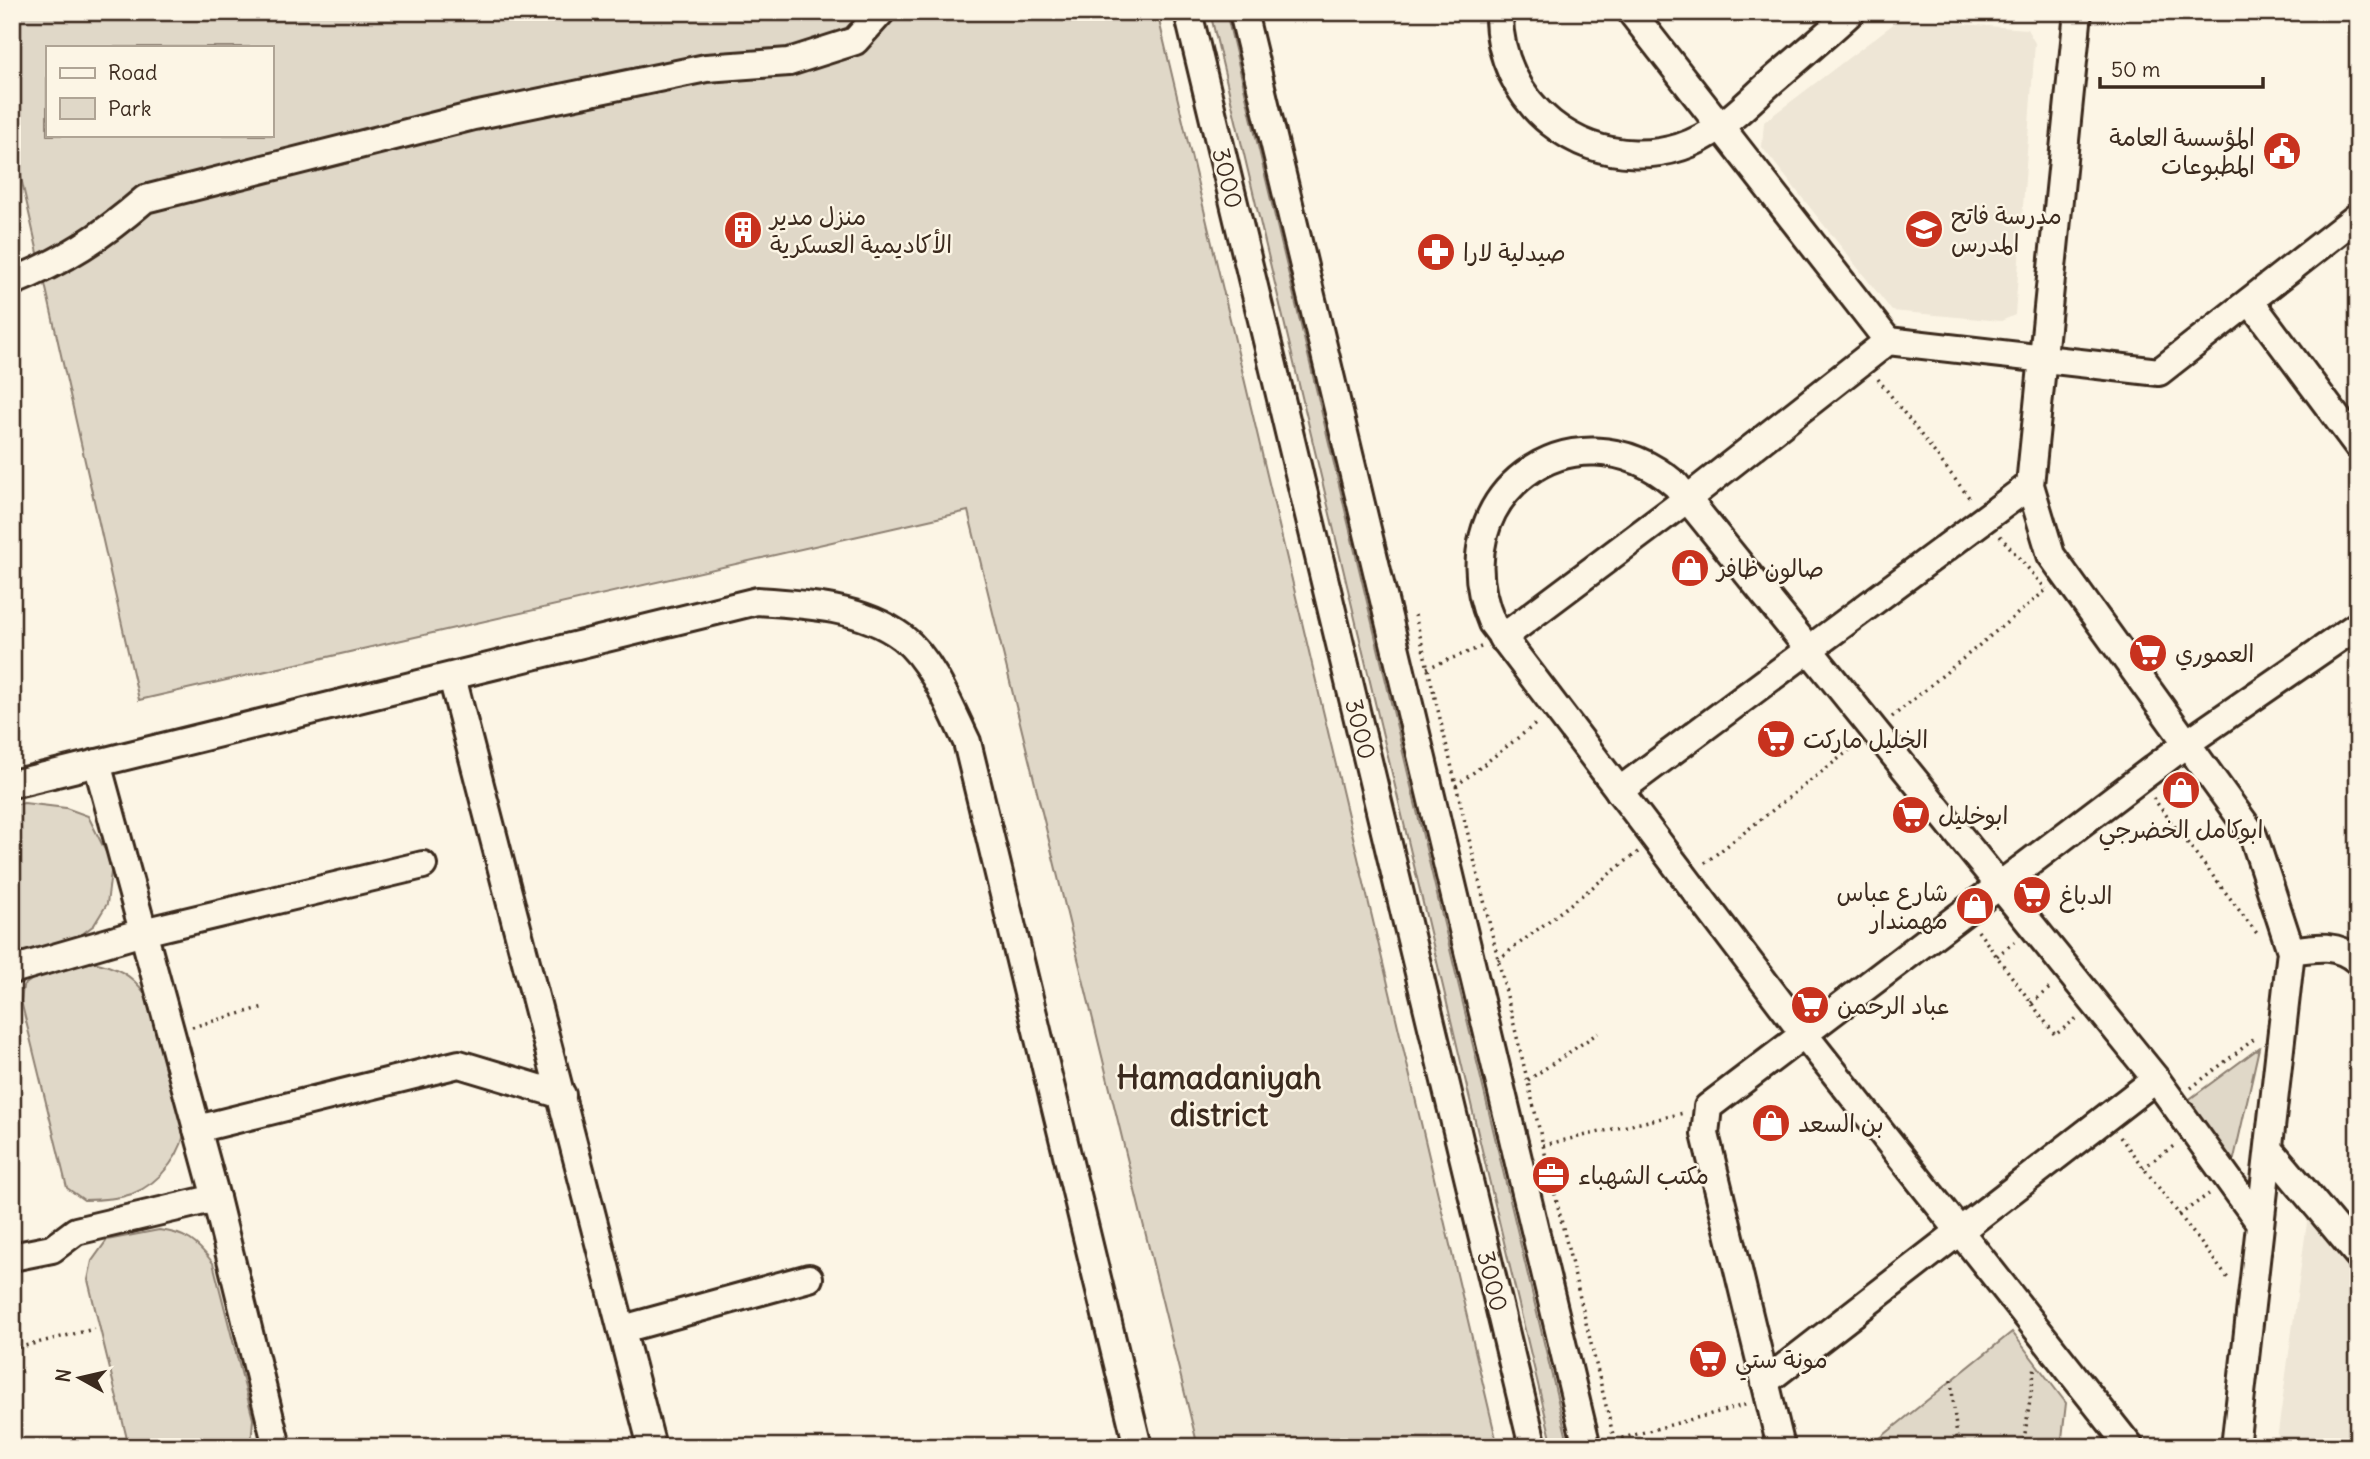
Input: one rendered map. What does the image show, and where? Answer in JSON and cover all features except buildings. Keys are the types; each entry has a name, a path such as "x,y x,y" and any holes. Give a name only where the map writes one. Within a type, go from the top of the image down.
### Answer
{"street":[{"path":"12,282 58,263 116,223 145,199 487,113 706,68 789,62 855,41 881,12"},
{"name":"3000","path":"1188,12 1533,1447"},
{"path":"1243,12 1587,1447"},
{"path":"1499,12 1502,43 1517,83 1543,117 1578,141 1619,153 1662,152 1683,147 1720,127 1851,12"},
{"path":"1631,12 1888,341"},
{"path":"2078,12 2030,485 2052,555 2253,835 2291,951 2235,1447"},
{"path":"1502,638 1687,499 1888,341 2159,372 2358,216"},
{"path":"2250,300 2358,446"},
{"path":"2130,1447 1803,1033 1502,638 1484,606 1480,588 1479,551 1494,508 1525,473 1557,456 1575,452 1612,452 1646,463 1676,485 2156,1079 2260,1223"},
{"path":"1619,791 2030,485"},
{"path":"12,784 757,601 807,604 858,615 902,637 937,679 967,742 1138,1447"},
{"path":"1781,1447 1704,1134 1708,1107 2187,743 2358,625"},
{"path":"452,677 652,1447"},
{"path":"97,763 216,1198 278,1447"},
{"path":"12,970 143,932 423,865"},
{"path":"2291,951 2320,947 2340,948 2358,961"},
{"path":"197,1129 459,1065 562,1095"},
{"path":"1767,1390 1960,1231 2156,1079"},
{"path":"2270,1151 2358,1255"},
{"path":"12,1257 52,1249 76,1231 216,1198"},
{"path":"623,1329 809,1278"}],"path":[{"path":"1864,360 1985,518 2045,591 2065,574"},
{"path":"1414,614 1616,1447"},
{"path":"1427,668 1502,638"},
{"path":"1456,786 1556,709"},
{"path":"2138,780 2263,942"},
{"path":"1498,960 1655,839"},
{"path":"1965,912 2055,1035 2095,1005"},
{"path":"171,1033 264,1007"},
{"path":"2173,1102 2284,1016"},
{"path":"1528,1080 1598,1032"},
{"path":"1543,1145 1708,1107"},
{"path":"2106,1119 2252,1310"},
{"path":"2143,1168 2195,1130"},
{"path":"2179,1215 2229,1180"},
{"path":"12,1349 94,1329"},
{"path":"2023,1447 2036,1363"},
{"path":"1951,1380 1958,1447"},
{"path":"1615,1440 1767,1390"}],"shaded area":[{"name":"مدرسة فاتح المدرس","path":"1900,19 2027,29 2035,43 2015,315 2001,321 1892,311 1762,147 1764,122"},
{"path":"2308,1215 2358,1279 2358,1447 2276,1447"}],"green space":[{"path":"12,12 1157,12 1498,1447 1198,1447 968,511 139,700 12,138"},
{"path":"1210,12 1226,12 1569,1447 1553,1447"},
{"path":"24,803 66,808 88,816 112,864 107,904 94,925 81,935 12,956 12,805"},
{"path":"92,962 112,967 127,975 139,985 147,998 159,1028 185,1120 182,1143 170,1164 152,1182 126,1196 84,1200 67,1188 21,1001 23,986 34,978"},
{"path":"2259,1048 2233,1163 2187,1101"},
{"path":"159,1230 177,1233 190,1240 202,1249 213,1263 253,1419 251,1447 129,1447 88,1280 92,1261 107,1240"},
{"path":"2012,1332 2066,1403 2061,1447 1869,1447"}],"place":[{"name":"المؤسسة العامة المطبوعات","path":"2282,151"},
{"name":"مدرسة فاتح المدرس","path":"1924,229"},
{"name":"منزل مدير الأكاديمية العسكرية","path":"743,230"},
{"name":"صيدلية لارا","path":"1436,252"},
{"name":"صالون ظافر","path":"1690,568"},
{"name":"العموري","path":"2148,653"},
{"name":"الخليل ماركت","path":"1776,739"},
{"name":"ابوكامل الخضرجي","path":"2181,790"},
{"name":"ابوخليل","path":"1911,815"},
{"name":"الدباغ","path":"2032,895"},
{"name":"شارع عباس مهمندار","path":"1975,906"},
{"name":"عباد الرحمن","path":"1810,1005"},
{"name":"بن السعد","path":"1771,1123"},
{"name":"مكتب الشهباء","path":"1551,1175"},
{"name":"مونة ستي","path":"1708,1359"}],"district":[{"name":"Hamadaniyah district","path":"1219,1096"}]}
